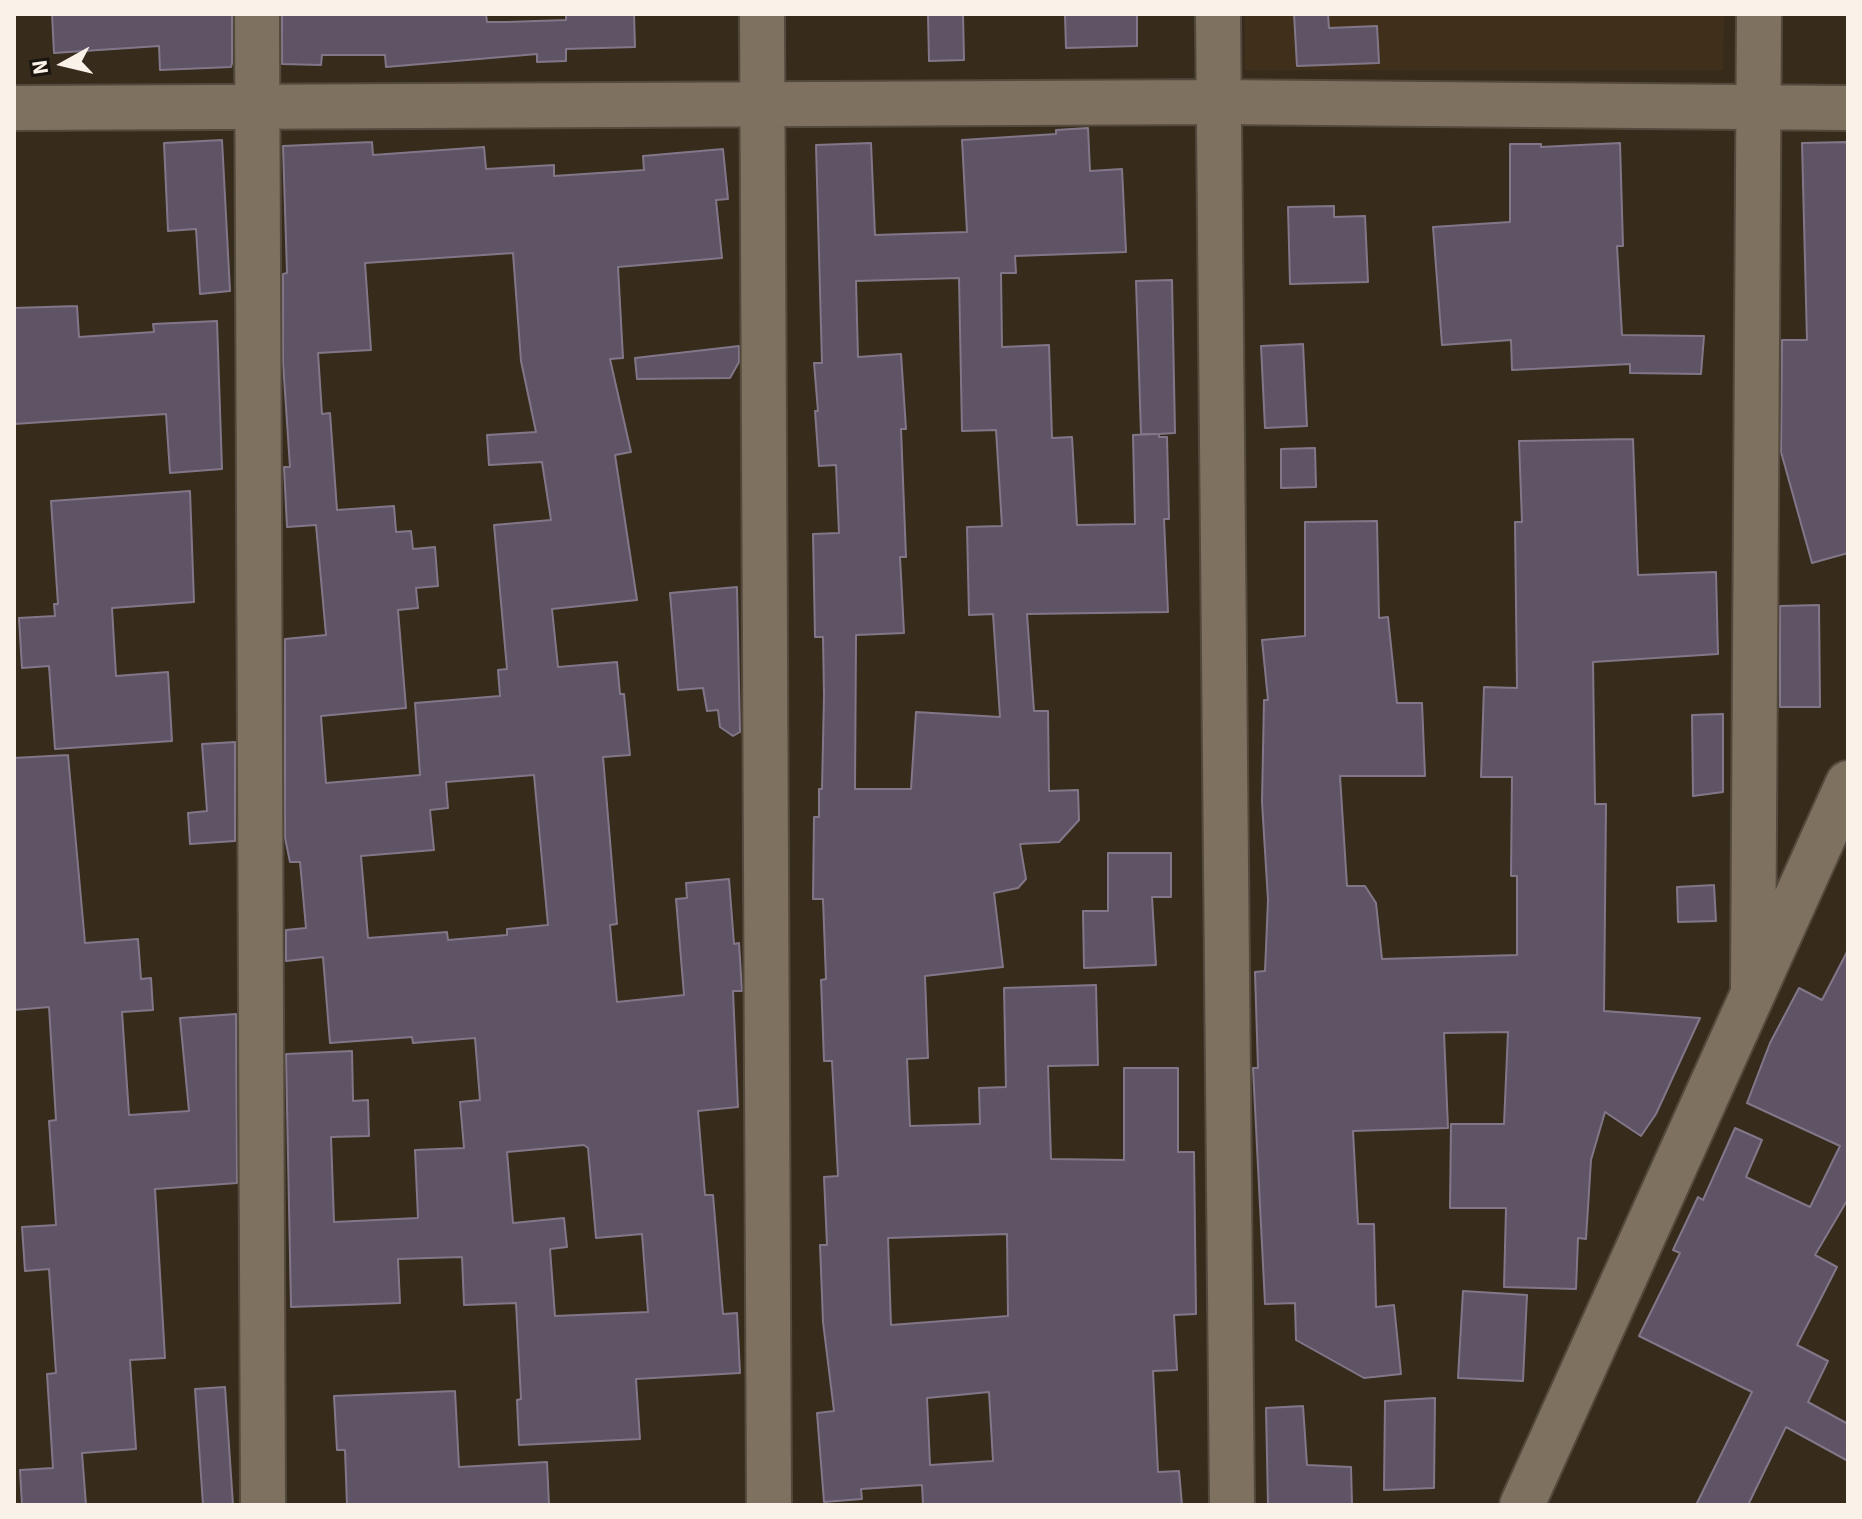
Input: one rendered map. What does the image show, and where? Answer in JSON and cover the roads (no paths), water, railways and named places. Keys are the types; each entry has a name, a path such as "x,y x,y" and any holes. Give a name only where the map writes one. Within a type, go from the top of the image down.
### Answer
{"street":[{"path":"257,14 263,1505"},
{"path":"762,14 769,1505"},
{"path":"1218,14 1232,1505"},
{"path":"1753,987 1759,14"},
{"path":"14,108 762,107 1218,102 1848,108"},
{"path":"1522,1505 1753,987 1848,783"}]}
